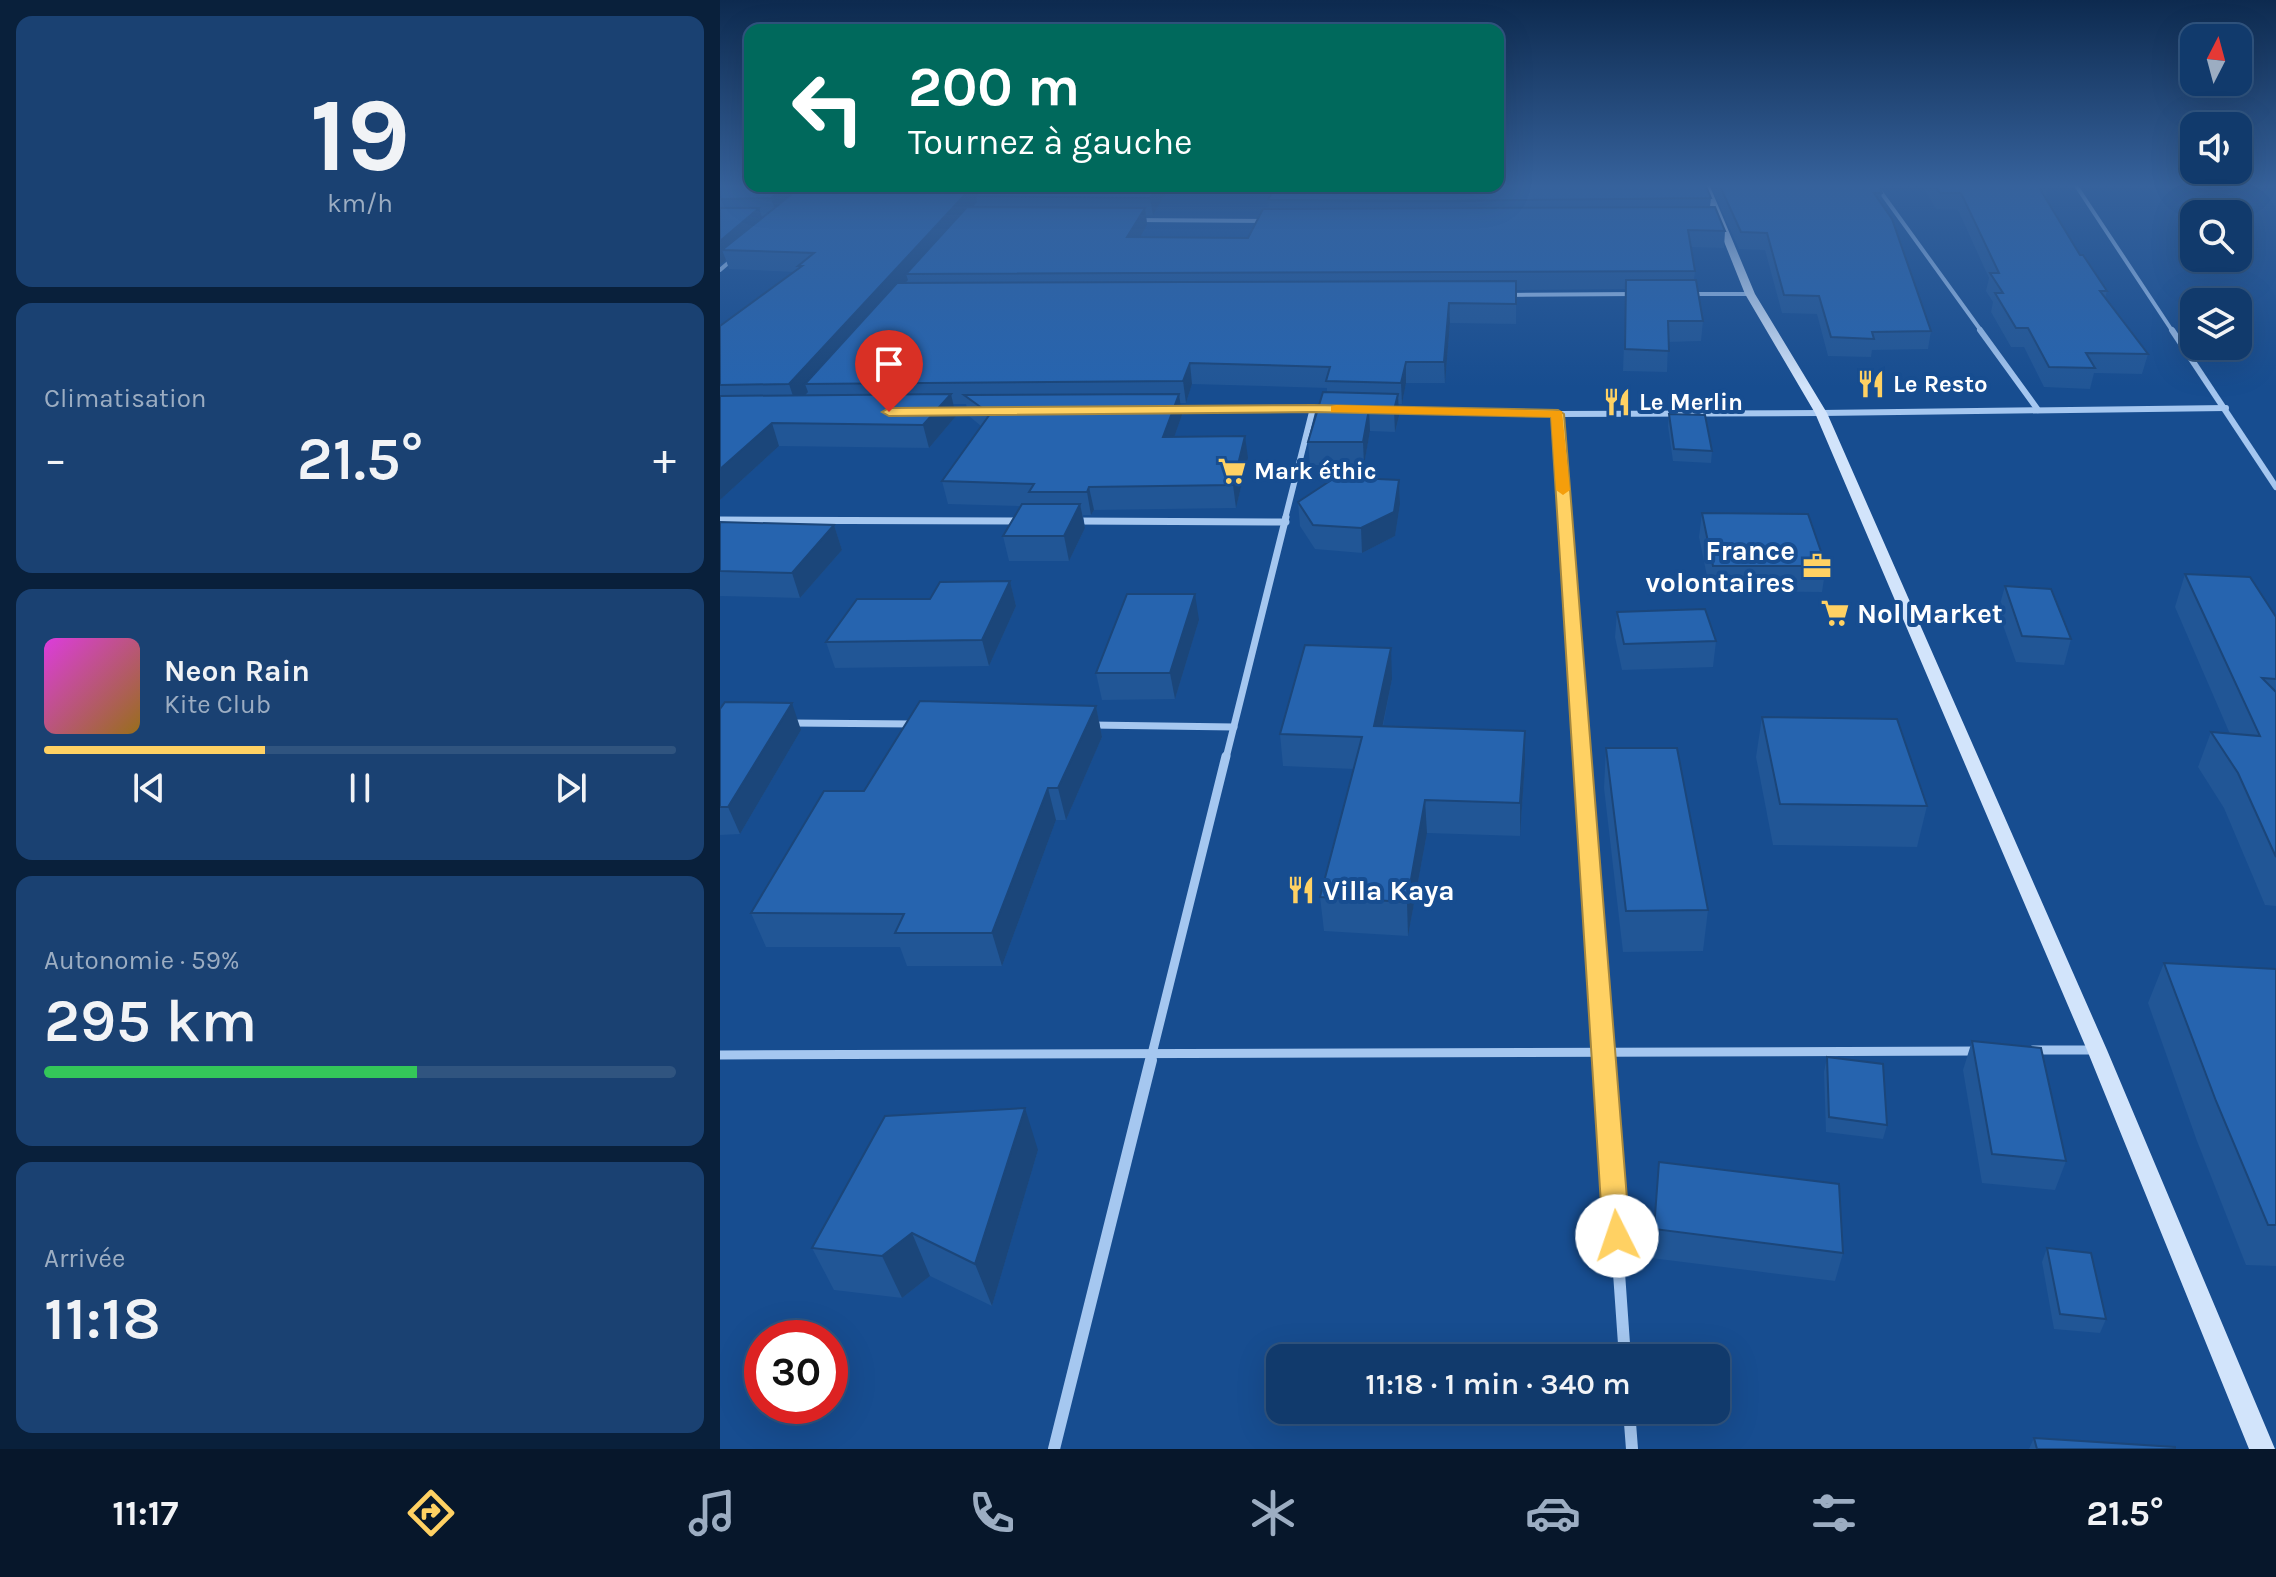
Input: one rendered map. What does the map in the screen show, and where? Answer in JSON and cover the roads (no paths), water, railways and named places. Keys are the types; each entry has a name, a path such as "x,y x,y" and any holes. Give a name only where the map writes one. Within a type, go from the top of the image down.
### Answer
{"main road":[{"path":"1729,252 1750,294 1821,413 2097,1050 2262,1449"}],"street":[{"path":"720,270 741,252"},
{"path":"1924,252 2038,410"},
{"path":"2121,252 2276,487"},
{"path":"1502,295 1641,294"},
{"path":"1688,294 1750,294"},
{"path":"1054,1449 1313,408"},
{"path":"1374,410 1558,414 2226,408"},
{"path":"1142,410 1344,409"},
{"path":"923,411 1001,411"},
{"path":"1558,414 1624,1344"},
{"path":"720,520 1034,521"},
{"path":"1066,521 1286,522"},
{"path":"782,723 923,724"},
{"path":"1079,725 1234,727"},
{"path":"2017,1050 2097,1050"},
{"path":"720,1055 1986,1051"},
{"path":"1630,1424 1632,1449"}],"place":[{"name":"Le Resto","path":"1871,384"},
{"name":"Le Merlin","path":"1617,402"},
{"name":"Mark éthic","path":"1232,471"},
{"name":"France volontaires","path":"1817,566"},
{"name":"Nol Market","path":"1835,613"},
{"name":"Villa Kaya","path":"1301,890"}]}
